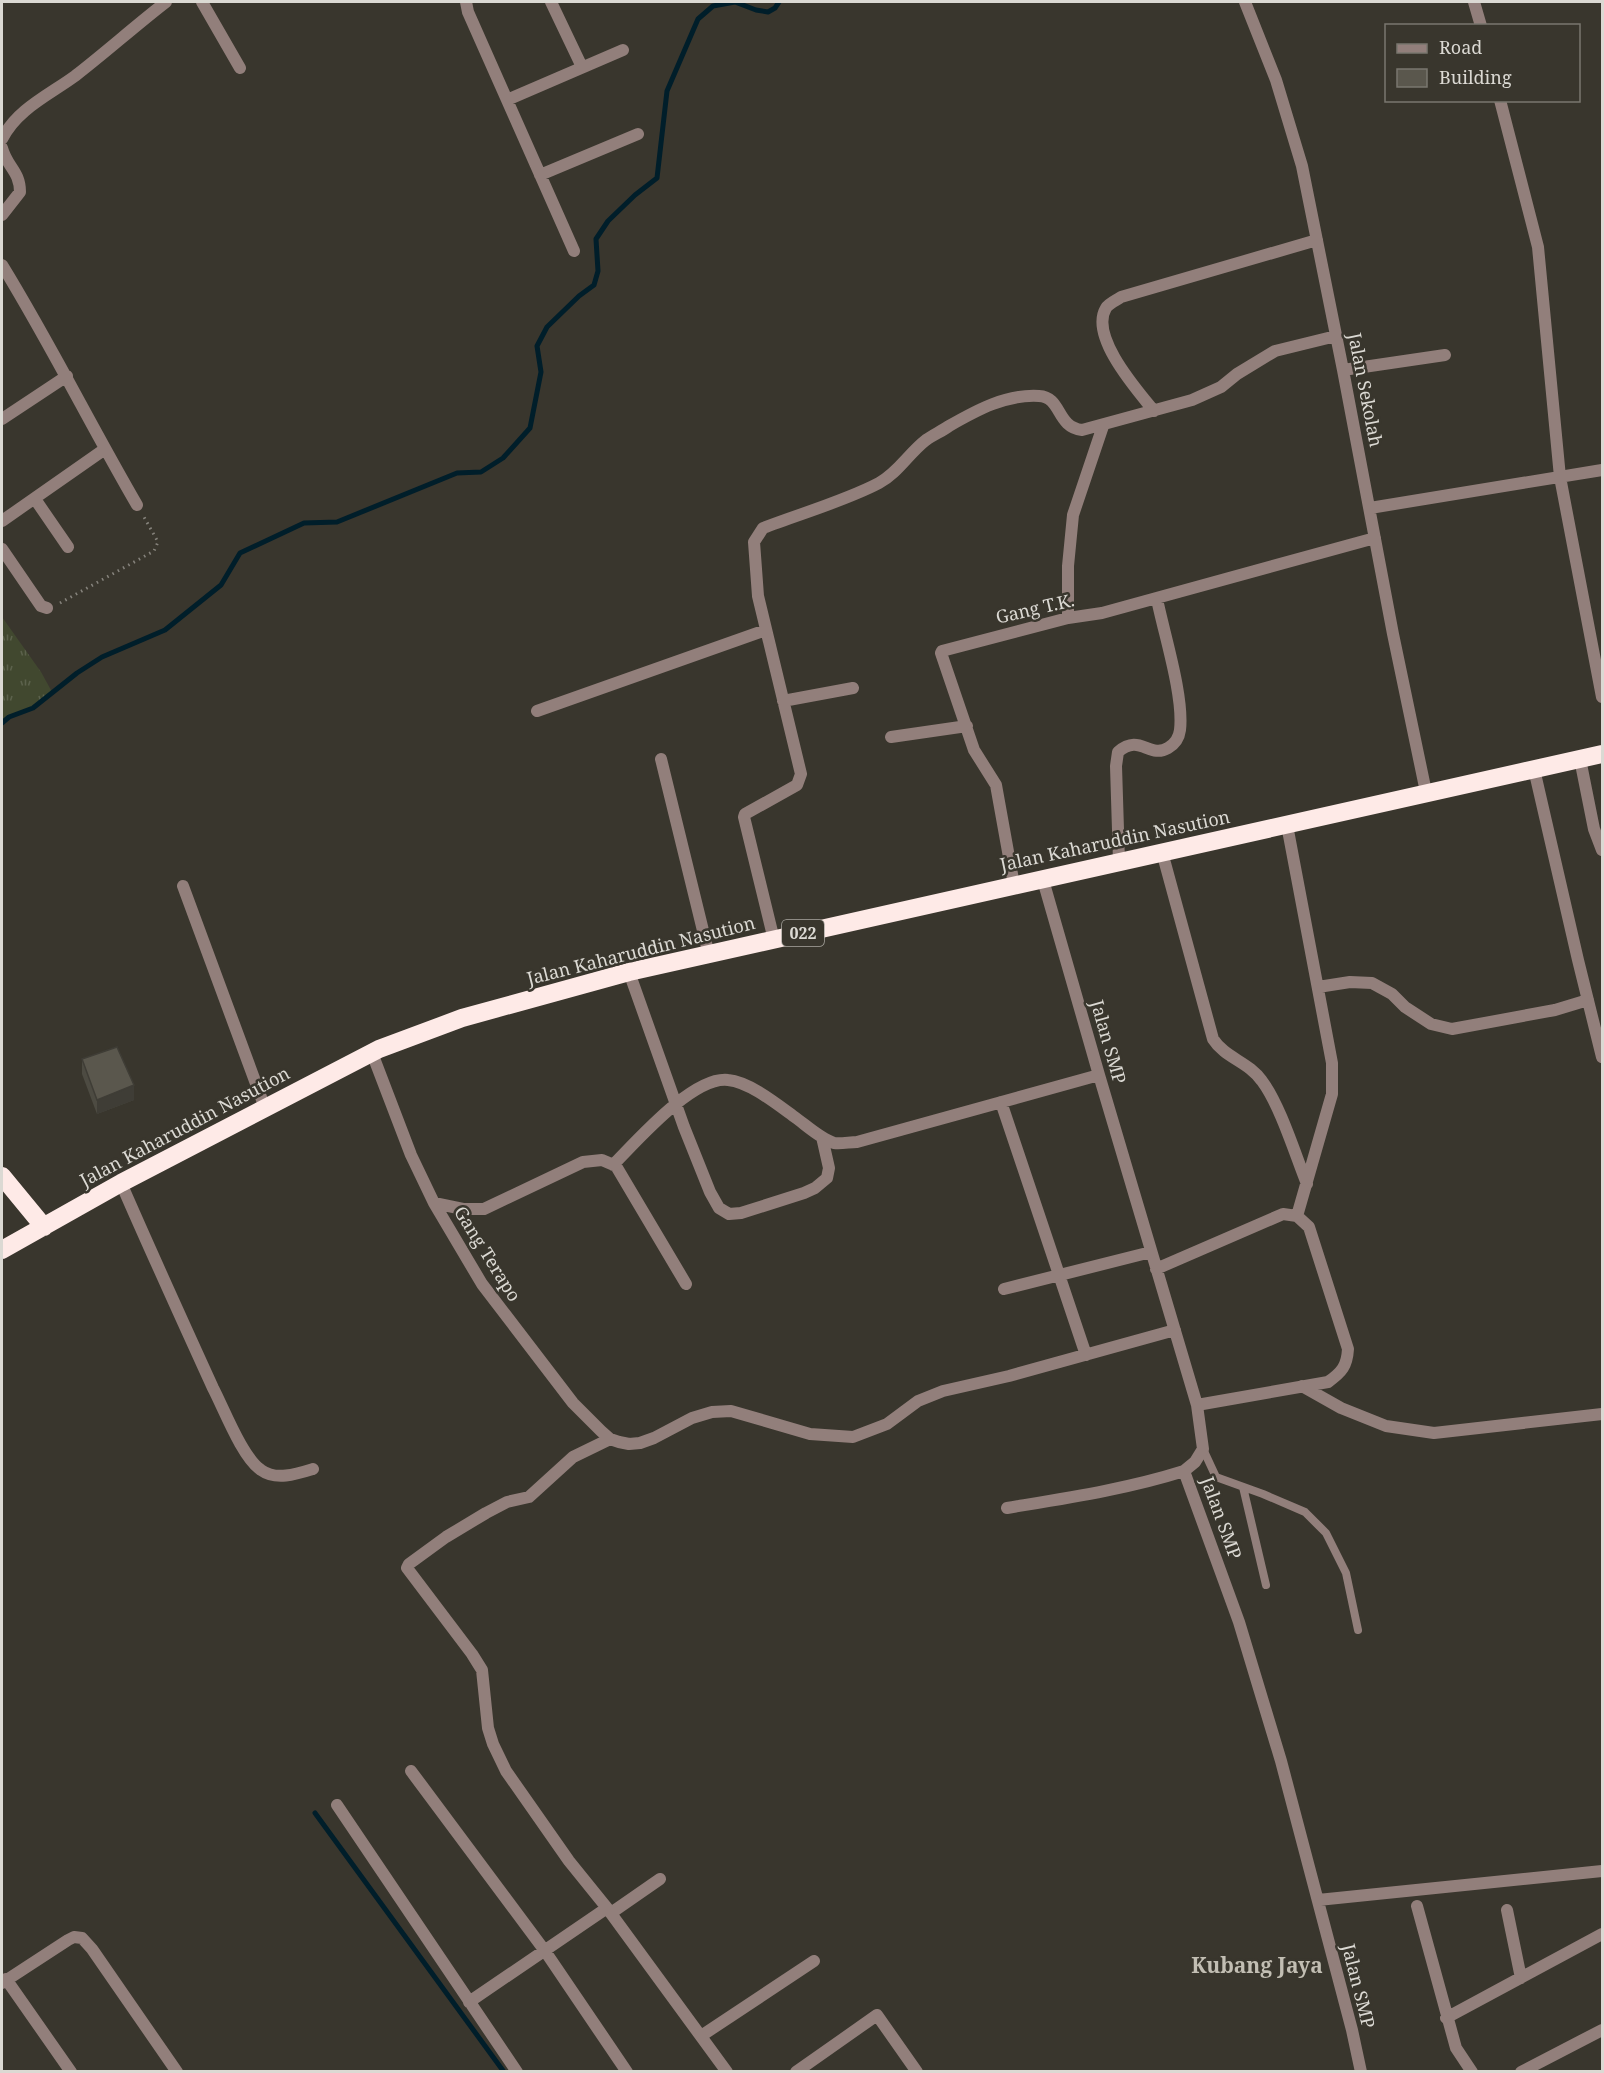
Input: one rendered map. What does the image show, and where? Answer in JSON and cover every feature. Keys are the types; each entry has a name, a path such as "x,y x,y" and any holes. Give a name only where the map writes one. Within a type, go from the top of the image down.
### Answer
{"highway":[{"name":"Jalan Kaharuddin Nasution","path":"44,1227 122,1183 372,1053 462,1018 629,972 1602,754"},
{"path":"2,1176 44,1227"},
{"name":"022","path":"2,1250 44,1227"}],"street":[{"path":"2,139 7,128 22,112 74,77 166,2"},
{"path":"202,2 240,68"},
{"path":"466,2 468,12 574,251"},
{"path":"551,2 582,67"},
{"name":"Jalan Sekolah","path":"1245,2 1280,91 1302,166 1426,792"},
{"path":"1474,2 1480,24"},
{"path":"507,100 623,50"},
{"path":"1501,102 1538,247 1560,477 1602,697"},
{"path":"540,175 638,134"},
{"path":"2,148 4,156 20,179 20,192 2,215"},
{"path":"1154,411 1120,366 1108,343 1102,323 1106,307 1121,297 1317,240"},
{"path":"2,265 67,376 137,505"},
{"path":"774,940 744,817 745,814 797,785 801,774 758,596 754,542 763,528 880,482 907,461 926,440 981,408 1015,398 1046,396 1052,400 1066,424 1074,429 1082,430 1103,426 1192,400 1221,387 1237,374 1275,351 1336,336"},
{"path":"1343,370 1445,355"},
{"path":"2,419 67,376"},
{"path":"1068,618 1068,566 1073,515 1103,426"},
{"path":"2,521 105,448"},
{"path":"1370,508 1602,470"},
{"path":"35,499 68,547"},
{"name":"Gang T.K.","path":"1014,885 996,785 974,750 942,651 1068,618 1102,613 1157,599 1375,538"},
{"path":"2,549 41,606 47,608"},
{"path":"1119,862 1116,766 1118,752 1126,745 1139,744 1153,750 1166,750 1175,743 1180,730 1178,695 1157,599"},
{"path":"537,711 766,630"},
{"path":"783,701 853,688"},
{"path":"891,737 967,726"},
{"path":"661,759 709,955"},
{"path":"1581,759 1594,829 1602,850"},
{"path":"1534,769 1602,1057"},
{"path":"1287,825 1332,1063 1332,1094 1297,1216"},
{"path":"1162,852 1213,1039 1220,1049 1251,1069 1262,1081 1275,1104 1307,1184"},
{"name":"Jalan SMP","path":"1043,880 1197,1405 1203,1449 1195,1462 1184,1471 1239,1622 1281,1761 1361,2072"},
{"path":"183,886 265,1108"},
{"path":"629,972 676,1103 710,1192 719,1208 729,1214 741,1214 814,1188 827,1178 829,1168 822,1137"},
{"path":"1318,987 1350,982 1372,983 1392,994 1405,1007 1431,1024 1452,1029 1555,1010 1588,1000"},
{"name":"Gang Terapo","path":"372,1053 411,1155 434,1203 482,1284 573,1403 615,1440"},
{"path":"613,1165 676,1103 709,1083 728,1080 743,1085 768,1098 822,1137 835,1143 857,1142 1099,1075"},
{"path":"1001,1102 1086,1355"},
{"path":"434,1203 464,1209 484,1209 583,1162 602,1161 616,1166 686,1284"},
{"path":"122,1183 233,1430 251,1460 259,1470 279,1476 314,1469"},
{"path":"1156,1269 1283,1214 1297,1216 1309,1227 1348,1349 1348,1361 1341,1373 1328,1382 1197,1405"},
{"path":"1004,1289 1151,1252"},
{"path":"727,2072 609,1910 569,1861 507,1771 493,1744 488,1728 482,1670 407,1568 446,1537 507,1502 529,1497 573,1457 615,1440 629,1444 640,1443 692,1418 712,1412 731,1411 810,1434 853,1437 887,1424 918,1401 943,1391 1009,1376 1174,1330"},
{"path":"1302,1386 1341,1408 1386,1426 1434,1433 1602,1414"},
{"path":"1007,1508 1086,1495 1184,1471"},
{"path":"411,1771 545,1951 627,2072"},
{"path":"336,1804 517,2072"},
{"path":"1318,1900 1602,1871"},
{"path":"469,2002 609,1910 660,1880"},
{"path":"1417,1906 1446,2018 1456,2048 1472,2072"},
{"path":"1507,1910 1521,1978"},
{"path":"1446,2018 1602,1934"},
{"path":"71,2072 4,1981 74,1937 82,1938 92,1949 177,2072"},
{"path":"701,2036 814,1961"},
{"path":"800,2071 877,2015 917,2072"},
{"path":"1521,2072 1602,2030"}],"lane":[{"path":"1203,1449 1216,1477 1305,1512 1326,1533 1346,1573 1358,1630"},
{"path":"1243,1487 1266,1585"}],"path":[{"path":"47,608 154,551 158,542 137,505"}],"green space":[{"path":"2,617 41,672 52,692 33,708 9,717 2,723"}],"building":[{"path":"117,1047 134,1085 97,1100 82,1059"}],"waterway":[{"path":"2,723 9,717 33,708 77,673 102,657 165,630 221,585 240,553 304,523 337,522 457,473 481,472 503,458 530,428 541,372 537,346 547,327 594,285 598,271 596,239 608,221 657,178 667,91 698,19 713,6 735,2 768,12 779,2"},
{"path":"315,1813 504,2072"}],"district":[{"name":"Kubang Jaya","path":"1257,1966"}]}
